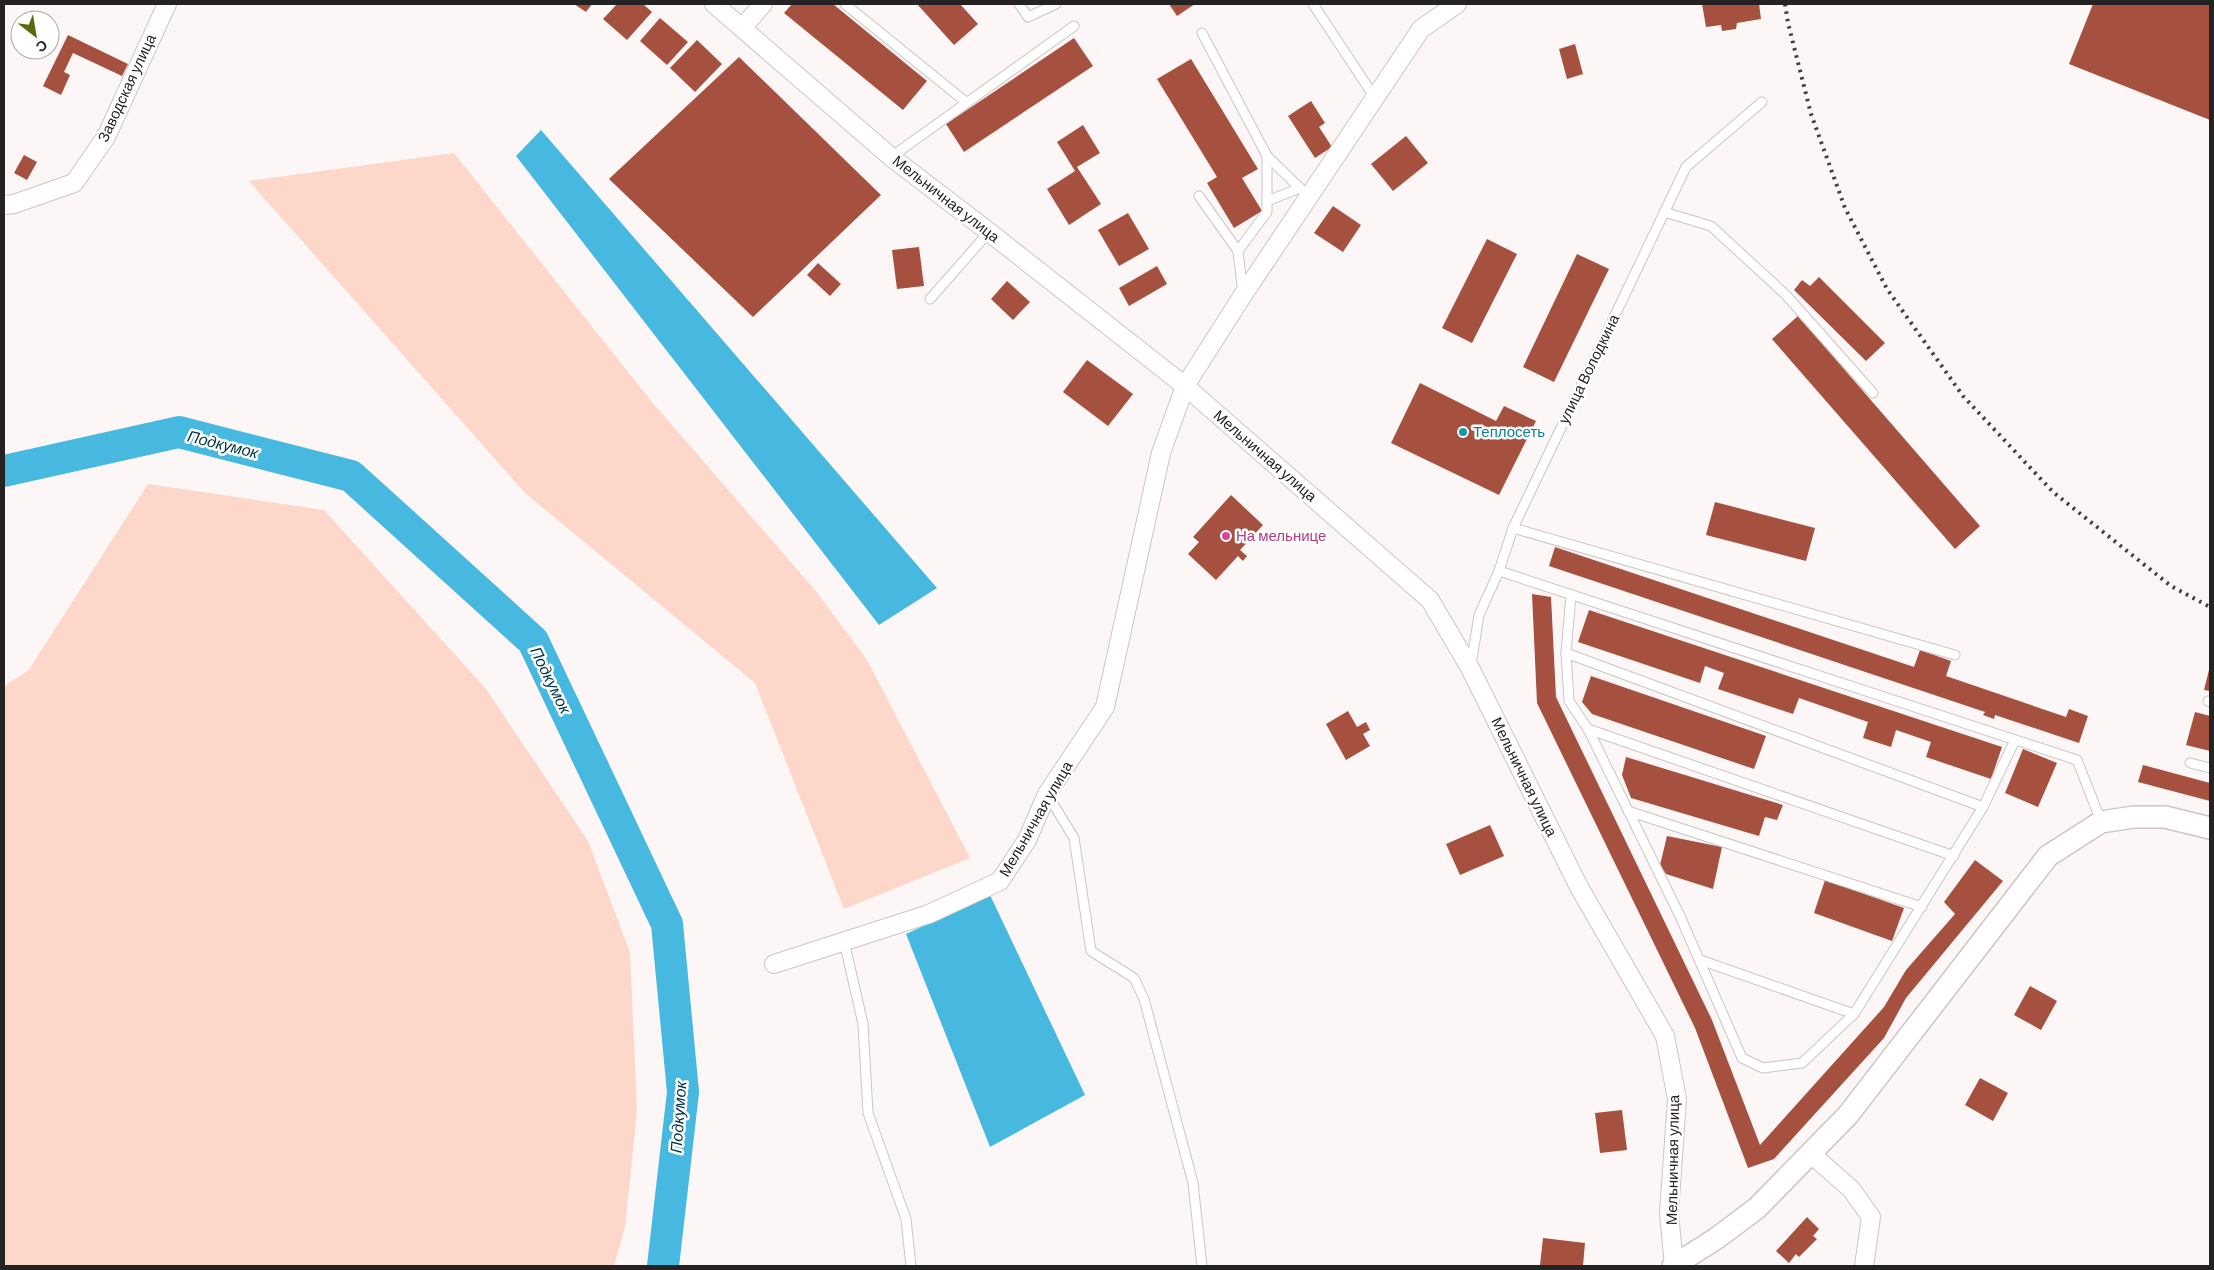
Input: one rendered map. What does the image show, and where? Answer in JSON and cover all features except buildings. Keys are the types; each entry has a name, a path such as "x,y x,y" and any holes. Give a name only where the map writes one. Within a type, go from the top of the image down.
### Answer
{"street":[{"name":"Заводская улица","path":"4,205 14,204 74,183 106,136 167,4"},
{"name":"Мельничная улица","path":"714,4 891,157 1185,386 1430,600 1470,668 1579,887 1665,1036 1677,1099 1669,1213 1673,1266"},
{"path":"742,28 764,4"},
{"name":"Мельничная улица","path":"774,964 929,914 1000,881 1027,840 1047,794 1105,707 1161,453 1185,386 1243,295 1304,192 1375,98 1421,29 1456,4"},
{"path":"1673,1266 1717,1238 1757,1208 1848,1115 2048,856 2101,822 2134,817 2165,817 2210,828"},
{"path":"1810,1154 1851,1189 1871,1217 1864,1266"}],"lane":[{"path":"845,4 967,103"},
{"path":"1018,4 1028,16 1056,4"},
{"path":"1313,4 1375,98"},
{"path":"891,157 1074,26"},
{"path":"1202,33 1267,156 1304,192"},
{"name":"улица Володкина","path":"1470,668 1479,614 1499,571 1513,528 1686,167 1762,102"},
{"path":"1238,251 1267,212 1267,156"},
{"path":"1267,201 1304,192"},
{"path":"1199,196 1238,251 1243,295"},
{"path":"1664,212 1711,226 1786,295 1873,393"},
{"path":"930,299 989,232"},
{"path":"1513,528 1955,655"},
{"path":"1499,571 2077,760 2101,822"},
{"path":"1571,595 1566,653 1569,701 1588,728 1680,916 1742,1058 1763,1068 1802,1063 1854,1014 1983,808 2015,740"},
{"path":"1566,653 1983,808"},
{"path":"1588,728 1954,856"},
{"path":"2190,763 2210,768"},
{"path":"1047,794 1074,838 1091,951 1134,978 1144,999 1193,1182 1202,1266"},
{"path":"1628,811 1922,906"},
{"path":"844,941 863,1024 868,1113 906,1219 911,1266"},
{"path":"1703,961 1854,1014"}],"shaded area":[{"path":"454,153 651,401 815,590 867,660 970,858 844,909 755,683 525,493 249,181"},
{"path":"148,484 324,510 486,689 588,841 630,952 637,1110 625,1227 614,1266 4,1266 4,686 28,671"}],"water":[{"path":"541,130 937,588 879,625 516,156"},
{"path":"990,895 1085,1095 990,1147 906,934"}],"waterway":[{"name":"Подкумок","path":"4,471 179,432 351,476 533,641 667,924 683,1092 663,1266"}],"railway":[{"path":"1785,4 1811,114 1845,208 1887,289 1963,396 2053,492 2171,586 2210,607"}],"place":[{"name":"Теплосеть","path":"1463,432"},
{"name":"На мельнице","path":"1226,536"}]}
